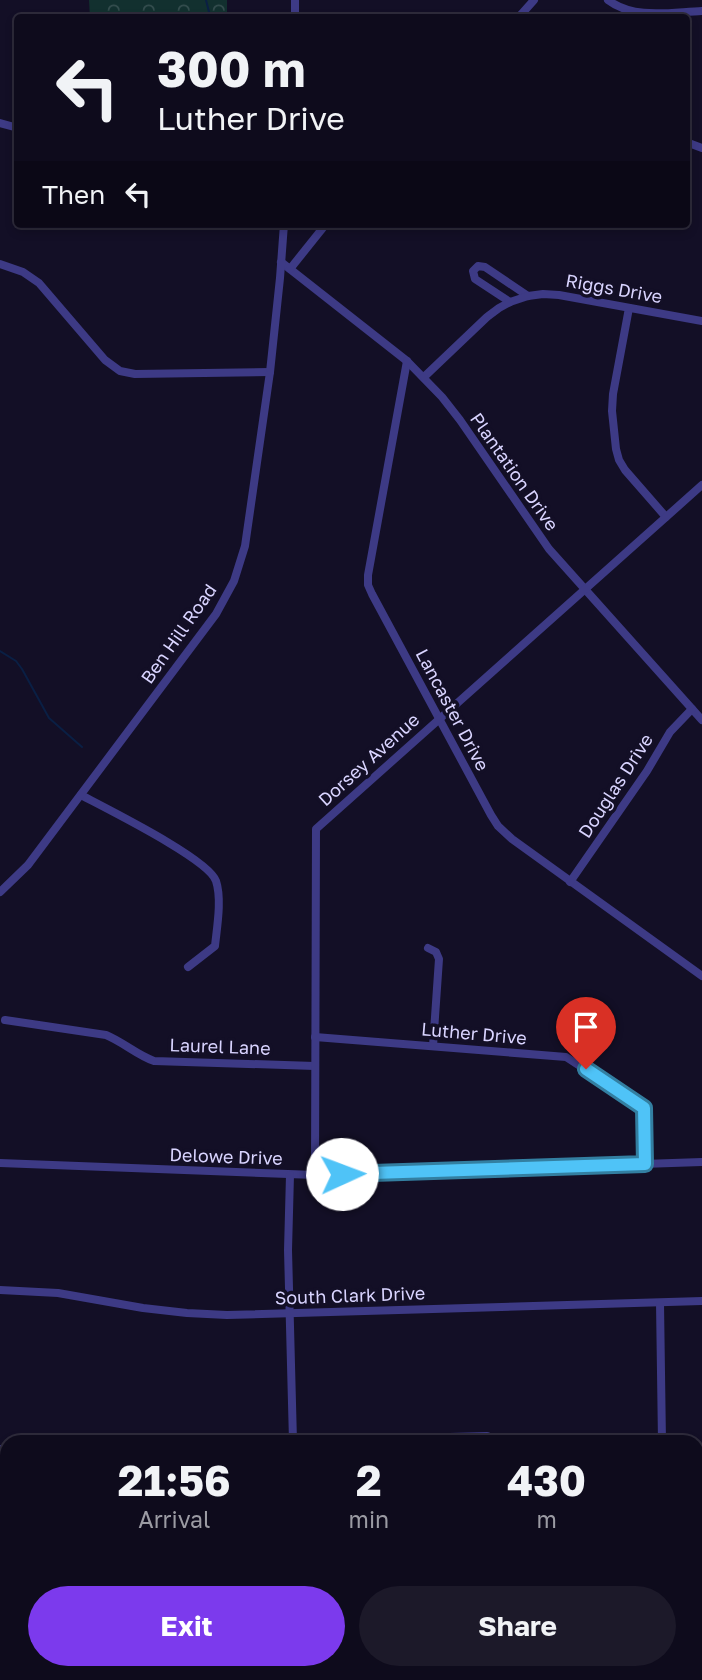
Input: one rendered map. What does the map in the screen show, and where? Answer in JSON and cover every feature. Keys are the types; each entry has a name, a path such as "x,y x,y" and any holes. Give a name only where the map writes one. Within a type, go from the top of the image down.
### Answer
{"street":[{"path":"522,14 534,0"},
{"path":"608,0 627,11 642,13 702,11"},
{"name":"Ben Hill Road","path":"0,892 28,865 81,795 216,614 234,581 245,546 270,372 284,228"},
{"path":"290,268 323,228"},
{"name":"Plantation Drive","path":"281,261 424,377 460,420 548,549 702,720"},
{"path":"0,264 23,272 39,283 105,360 120,371 135,374 270,372"},
{"path":"510,302 475,279 473,271 478,266 485,267 528,296"},
{"name":"Riggs Drive","path":"424,377 487,317 510,302 528,296 559,295 702,321"},
{"path":"629,307 613,394 616,449 625,470 666,517"},
{"name":"Lancaster Drive","path":"407,361 371,562 369,585 372,594 498,826 570,882 702,976"},
{"name":"Dorsey Avenue","path":"315,1175 316,829 702,485"},
{"name":"Douglas Drive","path":"570,882 647,771 670,732 692,709"},
{"path":"81,795 167,842 209,870 215,878 218,891 215,946 188,967"},
{"path":"428,948 436,952 439,959 433,1046"},
{"name":"Laurel Lane","path":"5,1020 106,1035 154,1061 315,1066"},
{"name":"Luther Drive","path":"315,1037 566,1057 644,1108 645,1164"},
{"name":"Delowe Drive","path":"0,1163 315,1175 702,1162"},
{"path":"290,1175 288,1250 293,1435"},
{"name":"South Clark Drive","path":"0,1290 58,1293 143,1308 228,1315 702,1301"},
{"path":"660,1303 662,1435"}],"green space":[{"path":"89,0 227,0 227,14 90,14"}],"waterway":[{"path":"206,0 210,14"},
{"path":"0,651 16,661 22,669 49,718 82,747"}],"route":[{"path":"342,1174 645,1164 644,1108 586,1069"}]}
